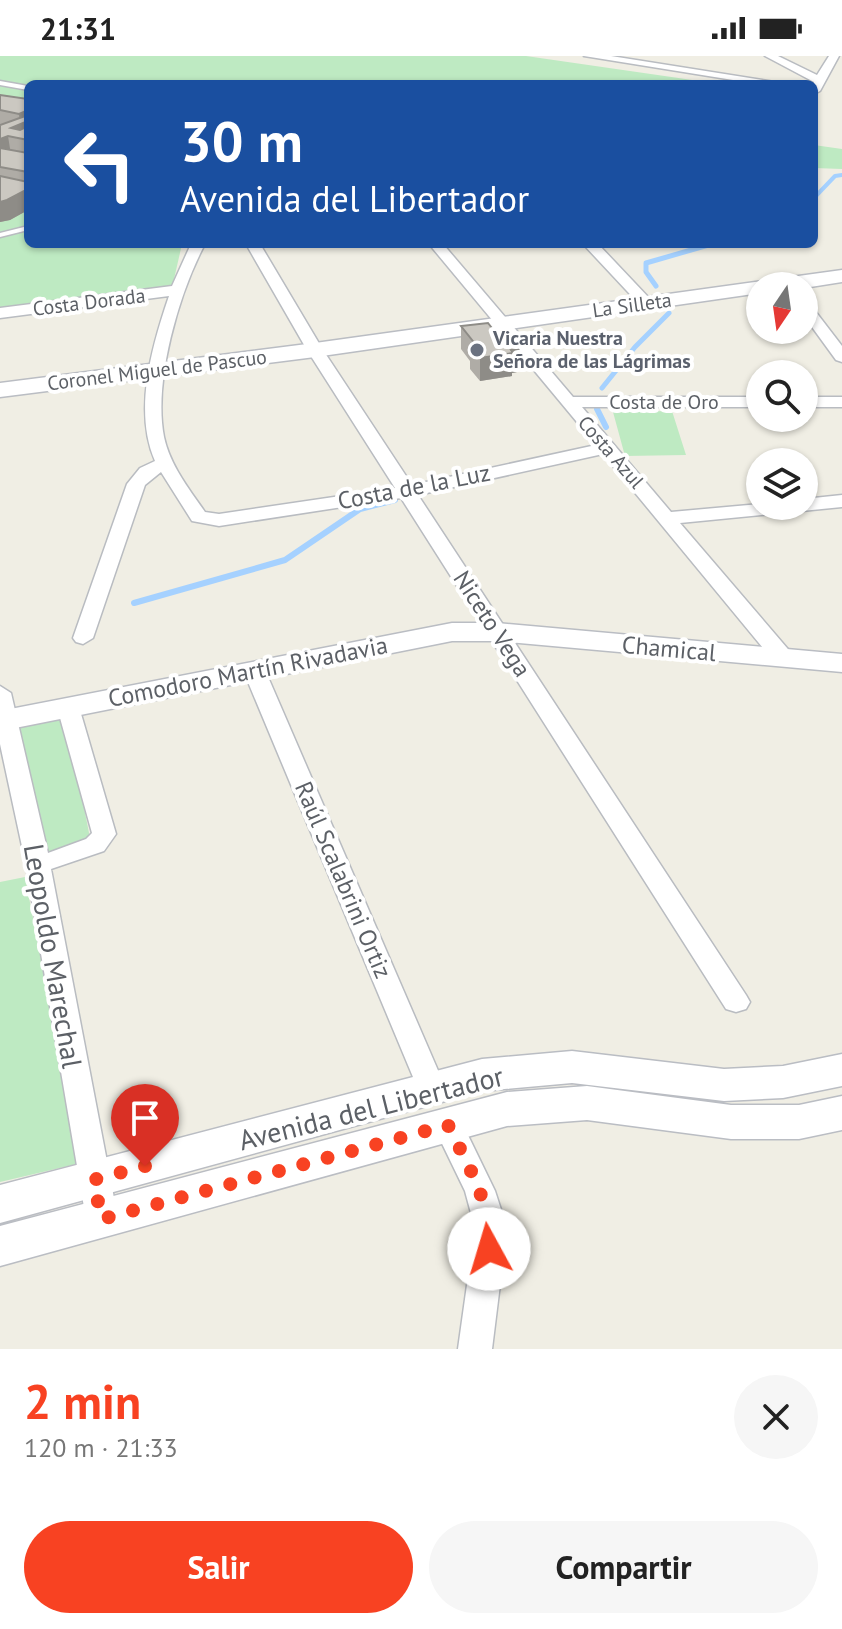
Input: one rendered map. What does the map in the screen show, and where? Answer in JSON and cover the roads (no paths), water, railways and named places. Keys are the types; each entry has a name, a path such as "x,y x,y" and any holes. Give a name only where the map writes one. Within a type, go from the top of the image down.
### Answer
{"street":[{"path":"589,56 754,80"},
{"path":"770,56 809,80"},
{"path":"819,86 834,56"},
{"path":"83,638 136,484 146,472 166,463 155,434 157,370 178,290 196,248"},
{"name":"Niceto Vega","path":"255,248 315,350 736,1002"},
{"name":"Costa Azul","path":"439,248 669,518 785,660"},
{"path":"594,248 646,303"},
{"path":"818,280 842,276"},
{"name":"La Silleta","path":"315,350 746,289"},
{"name":"Costa Dorada","path":"0,313 178,290"},
{"path":"818,325 842,357"},
{"name":"Coronel Miguel de Pascuo","path":"0,390 315,350"},
{"name":"Costa de Oro","path":"569,402 746,402"},
{"path":"818,402 842,402"},
{"name":"Costa de la Luz","path":"166,463 199,517 219,520 407,492 607,448"},
{"path":"818,504 842,501"},
{"path":"669,518 746,511"},
{"name":"Comodoro Martín Rivadavia","path":"2,711 68,707 452,632 497,632"},
{"name":"Chamical","path":"497,632 842,663"},
{"name":"Raúl Scalabrini Ortiz","path":"254,670 440,1107 480,1191 491,1228 475,1349"},
{"path":"38,865 95,845 104,834 68,707"},
{"name":"Leopoldo Marechal","path":"2,711 38,865 98,1200"},
{"name":"Avenida del Libertador","path":"440,1107 482,1075 572,1067 724,1085 783,1082 842,1070"},
{"name":"Avenida del Libertador","path":"0,1246 98,1200 440,1107 507,1109 587,1103 731,1122 799,1122 842,1113"},
{"name":"Avenida del Libertador","path":"0,1204 98,1200"}],"lane":[{"path":"0,83 24,87"},
{"path":"0,235 24,229"}],"waterway":[{"path":"818,194 835,176 842,175"},
{"path":"656,286 646,272 646,263 698,248"},
{"path":"602,388 635,347 669,313"},
{"path":"597,409 606,427"},
{"path":"134,603 285,560 360,509 395,500"}],"place":[{"name":"Vicaria Nuestra Señora de las Lágrimas","path":"477,350"}]}
